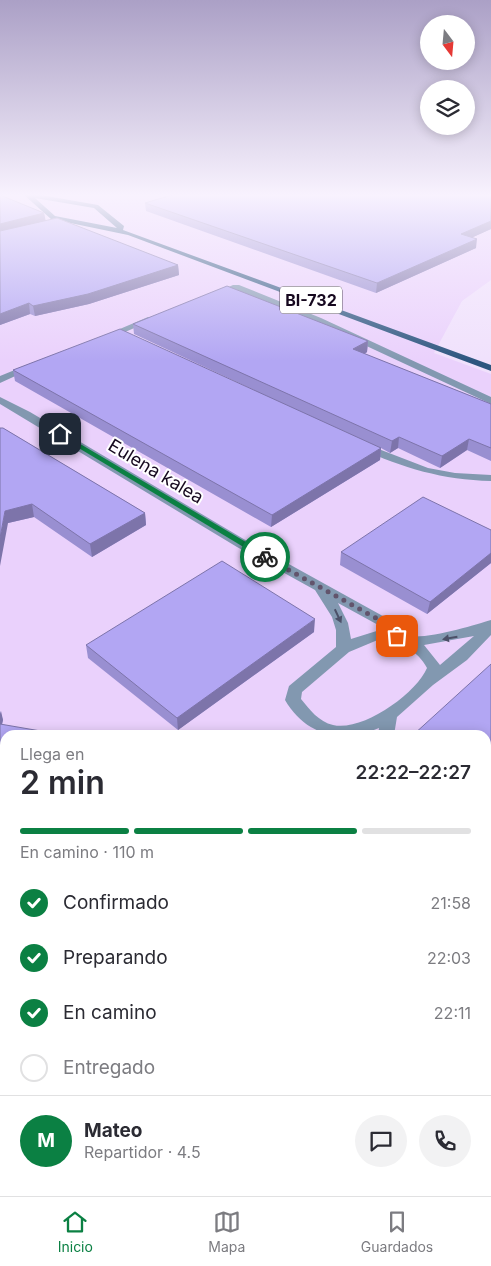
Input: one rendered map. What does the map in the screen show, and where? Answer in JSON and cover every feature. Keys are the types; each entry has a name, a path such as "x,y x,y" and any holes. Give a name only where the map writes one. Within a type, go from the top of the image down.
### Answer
{"main road":[{"name":"BI-732","path":"175,250 491,368"}],"street":[{"path":"209,297 236,287 318,320 491,401"},
{"path":"99,339 163,314"},
{"path":"117,332 131,338"},
{"path":"3,378 36,365"},
{"name":"Eulena kalea","path":"0,400 242,544 385,623 403,639 427,654 434,668 430,680"},
{"name":"Eulena kalea","path":"0,410 26,414"},
{"path":"355,442 406,466 431,474 448,477 491,478"},
{"path":"320,588 339,614 344,631 342,648"},
{"path":"326,730 318,727 306,718 293,700 292,694 342,648 368,636 380,634 403,639 446,639 470,634 491,625"},
{"path":"361,730 375,725 389,716 430,680 455,662 480,639 491,625"},
{"path":"387,730 389,716"}],"shaded area":[{"path":"0,250 491,250 491,280 462,301 434,353 491,374 491,730 0,730"}],"building":[{"path":"0,250 139,250 178,265 88,294 33,306 29,303 0,314"},
{"path":"281,250 452,250 377,283"},
{"path":"227,286 368,341 353,349 491,404 491,448 469,439 442,456 399,437 392,441 133,324"},
{"path":"120,329 381,448 272,515 13,370"},
{"path":"0,428 3,428 145,513 90,544 32,504 5,511 0,538"},
{"path":"423,497 491,530 491,553 430,602 341,552"},
{"path":"222,561 315,619 177,718 86,645"},
{"path":"491,664 491,730 418,730"},
{"path":"0,724 35,730 0,730"}],"way so far":[{"path":"265,557 385,623 397,636"}],"route":[{"path":"60,434 265,557"}]}
